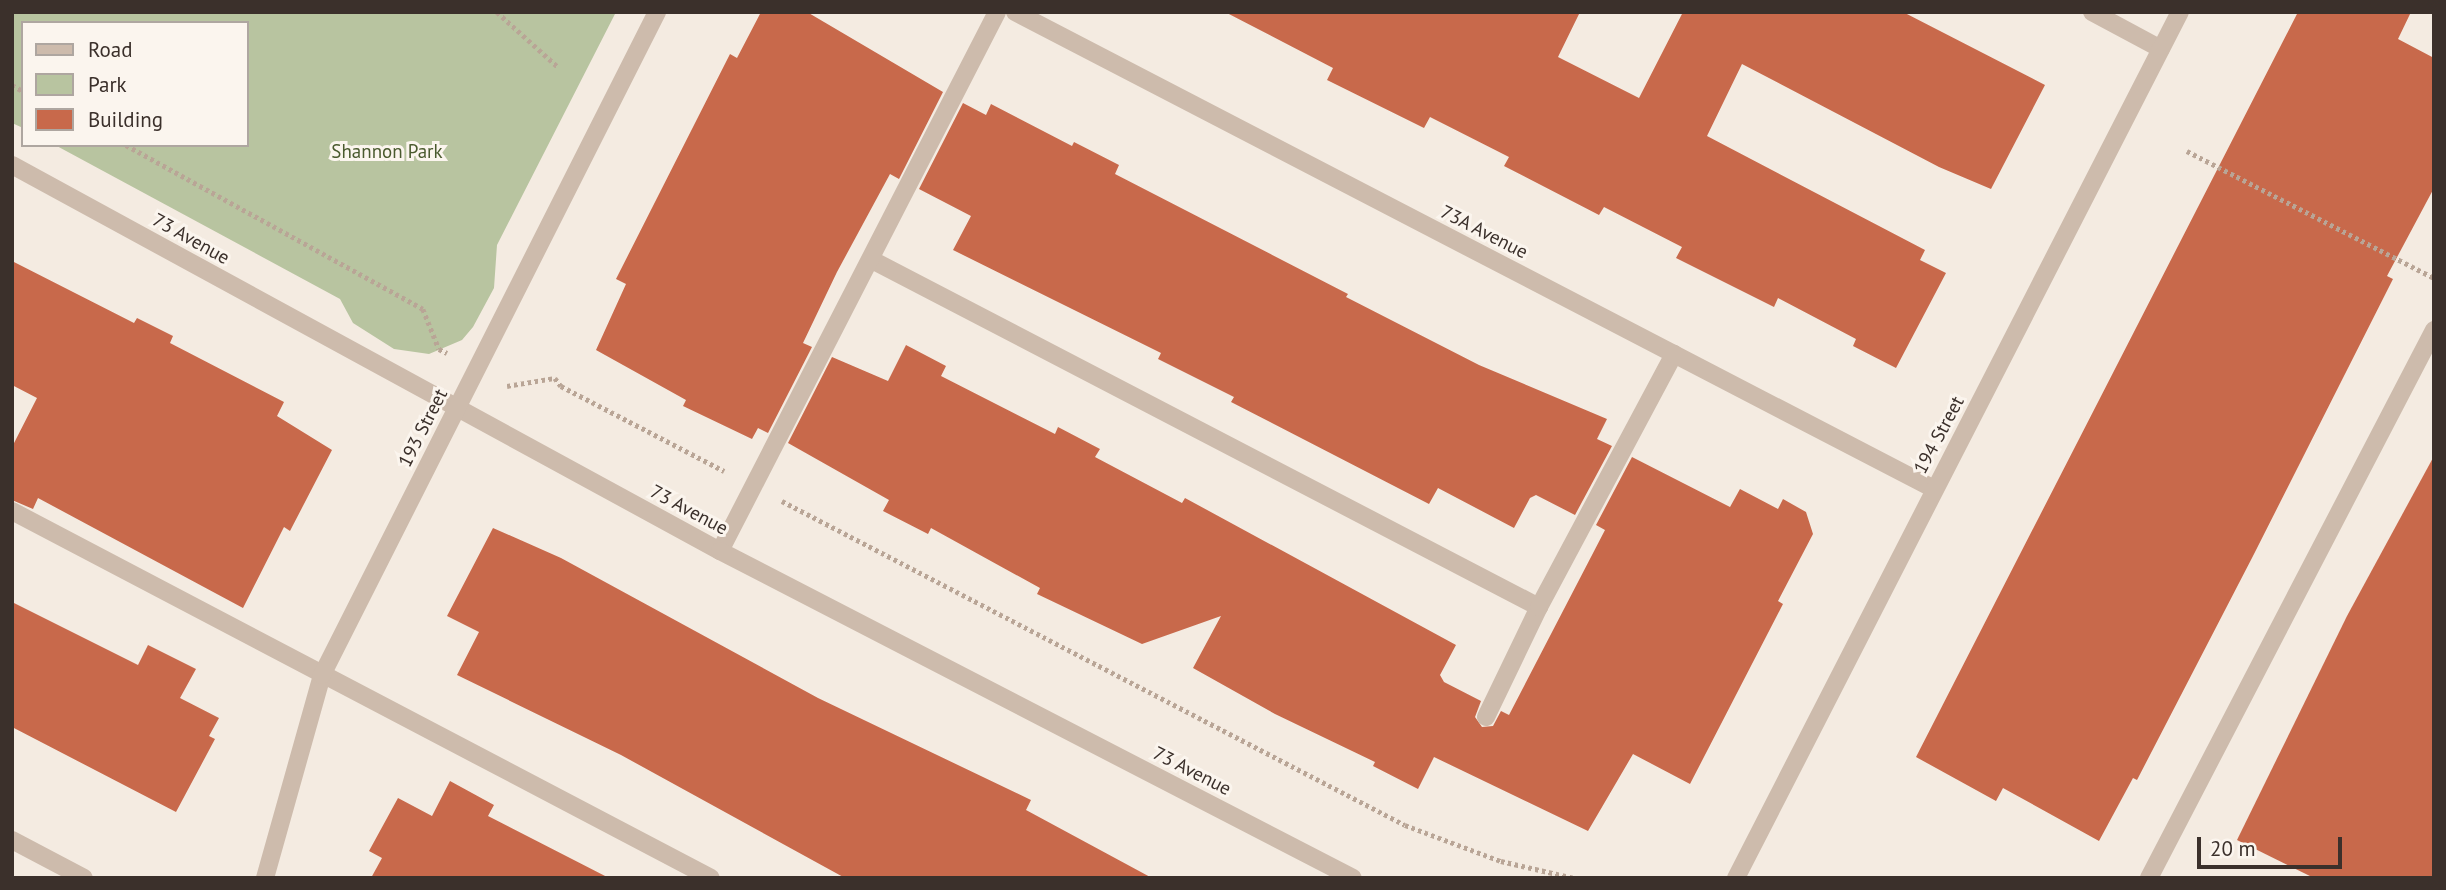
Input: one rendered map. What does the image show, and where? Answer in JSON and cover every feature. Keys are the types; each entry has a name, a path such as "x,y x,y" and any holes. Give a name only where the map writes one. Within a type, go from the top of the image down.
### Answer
{"street":[{"name":"193 Street","path":"265,878 322,675 657,12"},
{"path":"720,551 872,260 997,12"},
{"name":"73A Avenue","path":"1015,12 1934,489"},
{"path":"2092,12 2161,49"},
{"name":"194 Street","path":"1736,878 2180,12"},
{"name":"73 Avenue","path":"12,165 720,551 1353,878"},
{"path":"872,260 1539,607"},
{"path":"2149,878 2434,330"},
{"path":"1486,717 1539,607 1674,354"},
{"path":"12,511 711,878"},
{"path":"12,840 84,878"}],"path":[{"path":"497,12 557,66"},
{"path":"130,147 422,309 439,349"},
{"path":"2187,151 2434,278"},
{"path":"509,387 555,378 561,386 1377,812 1502,861 1574,878"}],"green space":[{"name":"Shannon Park","path":"12,12 616,12 497,245 494,288 473,327 462,340 429,354 394,349 353,323 340,299 59,147 248,147 248,21 21,21 21,127 12,123"}],"building":[{"path":"761,12 807,12 943,92 899,179 890,174 837,272 803,343 812,347 768,433 758,428 752,439 683,406 686,400 596,350 626,284 616,279 730,54 737,58"},
{"path":"1225,12 1580,12 1558,57 1639,98 1683,12 1903,12 2045,85 1991,189 1939,167 1742,64 1707,136 1925,250 1920,260 1946,273 1896,368 1853,346 1856,339 1778,298 1774,307 1676,258 1682,247 1604,207 1599,215 1504,166 1509,157 1430,117 1424,128 1327,80 1333,68"},
{"path":"2298,12 2411,12 2398,39 2434,58 2434,188 2387,276 2393,279 2253,556 2137,780 2133,778 2099,841 2003,788 1996,801 1916,757"},
{"path":"963,103 986,115 991,104 1072,146 1074,142 1119,165 1115,174 1348,294 1346,297 1479,365 1607,419 1597,439 1612,446 1575,515 1536,495 1530,498 1514,528 1438,488 1429,504 1231,402 1234,397 1158,359 1161,353 953,250 971,216 919,189"},
{"path":"12,261 134,323 137,318 173,336 170,343 284,402 277,416 332,450 290,531 284,527 243,608 38,498 33,509 12,500 12,447 37,398 12,385"},
{"path":"906,345 946,366 941,376 1055,434 1058,427 1100,449 1095,457 1182,503 1185,498 1456,645 1440,675 1444,682 1481,701 1475,717 1482,727 1493,726 1501,711 1509,715 1605,530 1596,525 1632,457 1730,507 1740,489 1778,509 1783,499 1806,512 1813,534 1778,601 1783,604 1690,784 1633,754 1588,831 1434,757 1418,789 1373,766 1375,762 1275,714 1193,668 1221,616 1142,644 1037,594 1040,588 931,528 928,534 883,511 889,500 788,443 832,357 888,381"},
{"path":"2434,456 2434,878 2314,878 2237,840 2347,616"},
{"path":"493,528 561,558 818,698 1031,800 1026,810 1152,878 845,878 621,755 457,675 479,632 447,616"},
{"path":"12,602 138,665 148,645 196,669 180,698 219,718 209,736 215,739 176,812 12,727"},
{"path":"450,781 494,805 488,816 609,878 371,878 382,858 369,851 398,798 432,816"}]}
